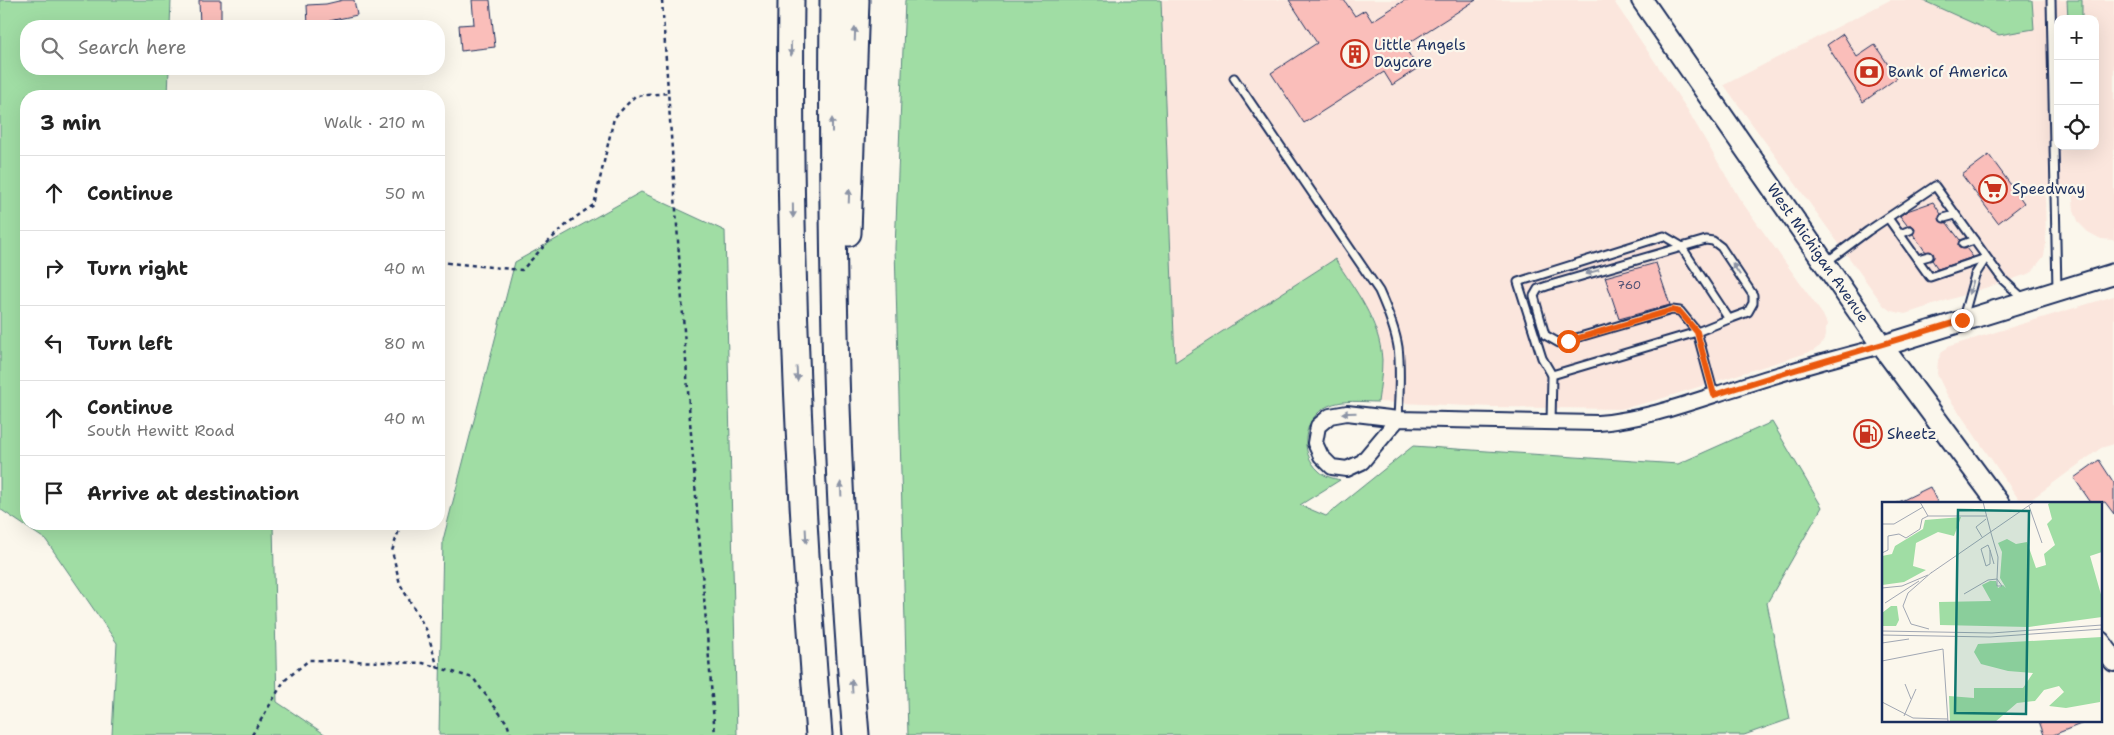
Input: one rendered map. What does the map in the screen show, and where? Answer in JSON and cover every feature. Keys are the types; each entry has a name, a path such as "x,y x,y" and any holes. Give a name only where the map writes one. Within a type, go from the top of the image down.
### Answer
{"highway":[{"path":"791,0 792,180 796,356 812,646 819,735"},
{"path":"833,0 832,204 834,367 842,528 856,735"},
{"path":"834,367 843,323 856,0"}],"main road":[{"name":"West Michigan Avenue","path":"1642,0 1882,346 1997,502"},
{"path":"1882,346 2114,274"},
{"path":"2102,645 2114,661"}],"street":[{"path":"1398,419 1362,462 1347,468 1332,467 1321,456 1315,444 1318,426 1330,416 1347,412 1398,419 1598,423 1626,421 1655,414 1802,366 1882,346"}],"lane":[{"path":"2051,0 2057,291"},
{"path":"1234,78 1379,291 1391,318 1398,347 1398,419"},
{"path":"1825,263 1935,186 2003,280 2026,301"},
{"path":"1944,218 1955,215"},
{"path":"1888,218 1930,277 1986,258"},
{"path":"1900,234 1910,230"},
{"path":"1551,422 1552,375 1542,358 1518,282 1664,236 1681,246 1729,319"},
{"path":"1552,375 1697,332 1748,312 1753,303 1753,295 1721,247 1714,241 1706,240 1547,286 1538,290 1534,296 1545,335 1560,343 1672,310 1680,312 1697,332 1714,395"},
{"path":"1963,244 1974,240"},
{"path":"1918,259 1929,256"},
{"path":"1962,320 1975,275 1986,258"}],"path":[{"path":"662,0 690,421 715,735"},
{"path":"445,263 522,270 554,235 578,214 594,205 614,118 635,96 669,93"},
{"path":"399,530 392,551 400,584 427,631 438,668"},
{"path":"252,735 284,681 309,660 423,663 473,678 507,723 511,735"}],"shaded area":[{"path":"1161,0 1613,0 1687,109 1739,198 1823,315 1827,324 1824,340 1813,351 1657,400 1621,409 1492,407 1378,402 1382,361 1380,344 1373,319 1335,259 1175,363"},
{"path":"1890,0 2114,0 2114,240 2101,239 2088,232 2079,223 2074,211 2072,188 2045,190 2046,244 2044,256 2031,273 1905,314 1891,311 1884,306 1724,85"},
{"path":"2114,296 2114,444 2101,448 2028,502 2021,502 1947,395 1937,374 1938,360 1942,352 1950,346"}],"green space":[{"path":"0,0 171,0 170,20 20,20 20,75 169,75 168,90 20,90 20,522 0,509"},
{"path":"905,0 1161,0 1175,362 1335,259 1365,306 1377,332 1382,360 1378,402 1340,402 1320,411 1313,419 1306,436 1308,455 1321,473 1340,480 1300,505 1326,516 1413,446 1678,464 1772,422 1822,507 1767,603 1790,719 1744,735 908,735 895,248"},
{"path":"1922,0 2032,0 2034,29 1999,35"},
{"path":"2067,0 2082,0 2082,15 2068,15"},
{"path":"641,192 725,231 737,735 439,735 443,540 515,262"},
{"path":"31,530 273,530 277,702 326,735 112,735 117,643 46,540"}],"building":[{"path":"199,0 221,0 221,20 200,20"},
{"path":"343,0 354,0 357,15 334,20 308,20 307,5 326,4"},
{"path":"472,0 490,0 495,47 461,51 459,25 474,24"},
{"name":"Little Angels Daycare","path":"1289,0 1344,0 1355,16 1365,10 1372,21 1405,0 1476,0 1404,46 1418,68 1392,85 1384,72 1304,123 1271,73 1317,43"},
{"name":"Bank of America","path":"1843,34 1857,57 1875,45 1897,78 1863,102 1827,45"},
{"name":"Speedway","path":"1989,155 2024,203 1998,223 1962,175"},
{"path":"1933,202 1941,214 1939,217 1940,221 1947,223 1960,240 1959,248 1966,248 1973,257 1938,269 1932,260 1934,257 1933,253 1925,251 1913,234 1915,228 1907,225 1900,216 1907,211"},
{"path":"1656,263 1670,305 1619,319 1605,277"},
{"path":"2099,460 2114,483 2114,514 2105,502 2091,502 2074,478"},
{"path":"1930,487 1937,502 1899,502"},
{"path":"2039,722 2086,722 2053,735 2044,735"}],"place":[{"name":"Little Angels Daycare","path":"1355,54"},
{"name":"Bank of America","path":"1869,72"},
{"name":"Speedway","path":"1993,189"},
{"name":"Sheetz","path":"1868,434"}],"route":[{"path":"1568,341 1672,310 1680,312 1697,332 1714,395 1802,366 1882,346 1962,320"}]}
